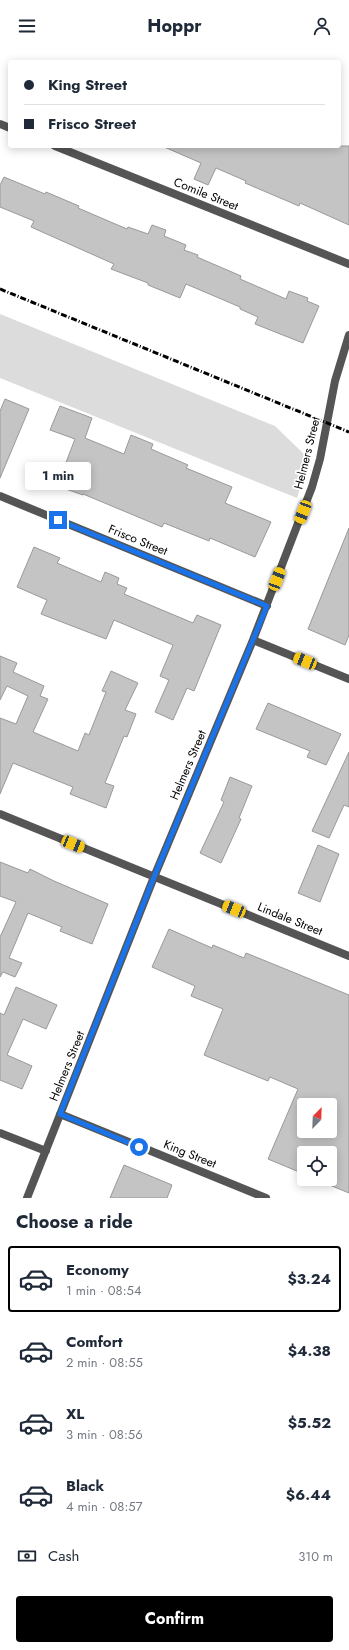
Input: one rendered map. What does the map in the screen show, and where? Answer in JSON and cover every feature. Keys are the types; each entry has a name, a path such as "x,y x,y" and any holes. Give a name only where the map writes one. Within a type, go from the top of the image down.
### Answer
{"street":[{"name":"Comile Street","path":"60,148 349,264"},
{"name":"Helmers Street","path":"26,1198 46,1152 154,877 267,606 312,487 320,459 335,381 349,334"},
{"name":"Frisco Street","path":"0,496 267,606"},
{"path":"253,640 349,679"},
{"name":"Lindale Street","path":"0,814 349,956"},
{"name":"King Street","path":"60,1114 266,1198"},
{"path":"0,1133 46,1152"}],"shaded area":[{"path":"0,314 275,426 309,459 297,498 0,378"}],"building":[{"path":"341,146 349,146 349,225 300,203 299,206 245,183 246,181 216,168 208,185 194,179 201,163 167,148 341,148"},
{"path":"4,177 45,194 46,192 79,206 78,208 127,229 128,227 148,234 152,225 166,230 164,236 186,245 184,250 198,255 197,257 241,276 240,279 286,299 289,291 308,298 307,301 319,306 303,343 255,324 258,317 240,309 240,307 186,284 180,298 148,285 148,283 111,269 114,264 31,227 34,221 0,207 0,185"},
{"path":"5,399 29,409 0,478 0,411"},
{"path":"60,406 92,418 85,438 124,454 131,435 153,444 151,449 188,465 186,468 232,487 225,503 271,522 255,557 210,538 209,541 164,523 162,527 83,494 57,486 75,439 50,430"},
{"path":"349,528 349,635 345,645 308,629"},
{"path":"34,547 60,558 57,563 101,582 105,572 119,578 117,584 127,588 124,594 193,623 197,615 221,625 194,691 187,688 173,720 155,712 169,680 160,676 173,645 114,620 106,639 41,614 47,600 17,587"},
{"path":"0,656 17,663 13,672 44,686 40,696 48,699 33,732 78,751 85,733 89,735 106,692 102,691 111,671 138,683 125,710 136,714 127,737 124,736 105,783 114,786 106,808 70,794 73,787 13,763 0,794 0,718 16,724 28,696 7,686 0,700"},
{"path":"268,703 341,734 326,765 307,757 310,751 256,729"},
{"path":"349,752 349,807 344,805 329,838 312,831"},
{"path":"230,777 252,786 239,818 241,819 221,863 200,853 224,802 221,800"},
{"path":"318,845 339,854 320,902 298,893"},
{"path":"0,862 28,873 30,869 108,904 92,944 60,931 62,927 28,913 9,958 22,963 15,977 3,972 0,977 0,937 16,902 0,896"},
{"path":"169,929 212,948 213,945 244,958 246,953 349,995 349,1193 332,1186 337,1186 337,1146 297,1146 297,1171 268,1159 298,1089 270,1077 268,1081 204,1055 223,1009 191,996 195,986 152,967"},
{"path":"16,987 57,1005 46,1029 23,1019 7,1055 32,1066 22,1089 0,1080 0,1013 4,1015"},
{"path":"124,1165 172,1185 167,1198 110,1198"}],"railway":[{"path":"0,289 349,432"}],"route":[{"path":"58,520 267,606 154,877 60,1114 139,1147"}]}
